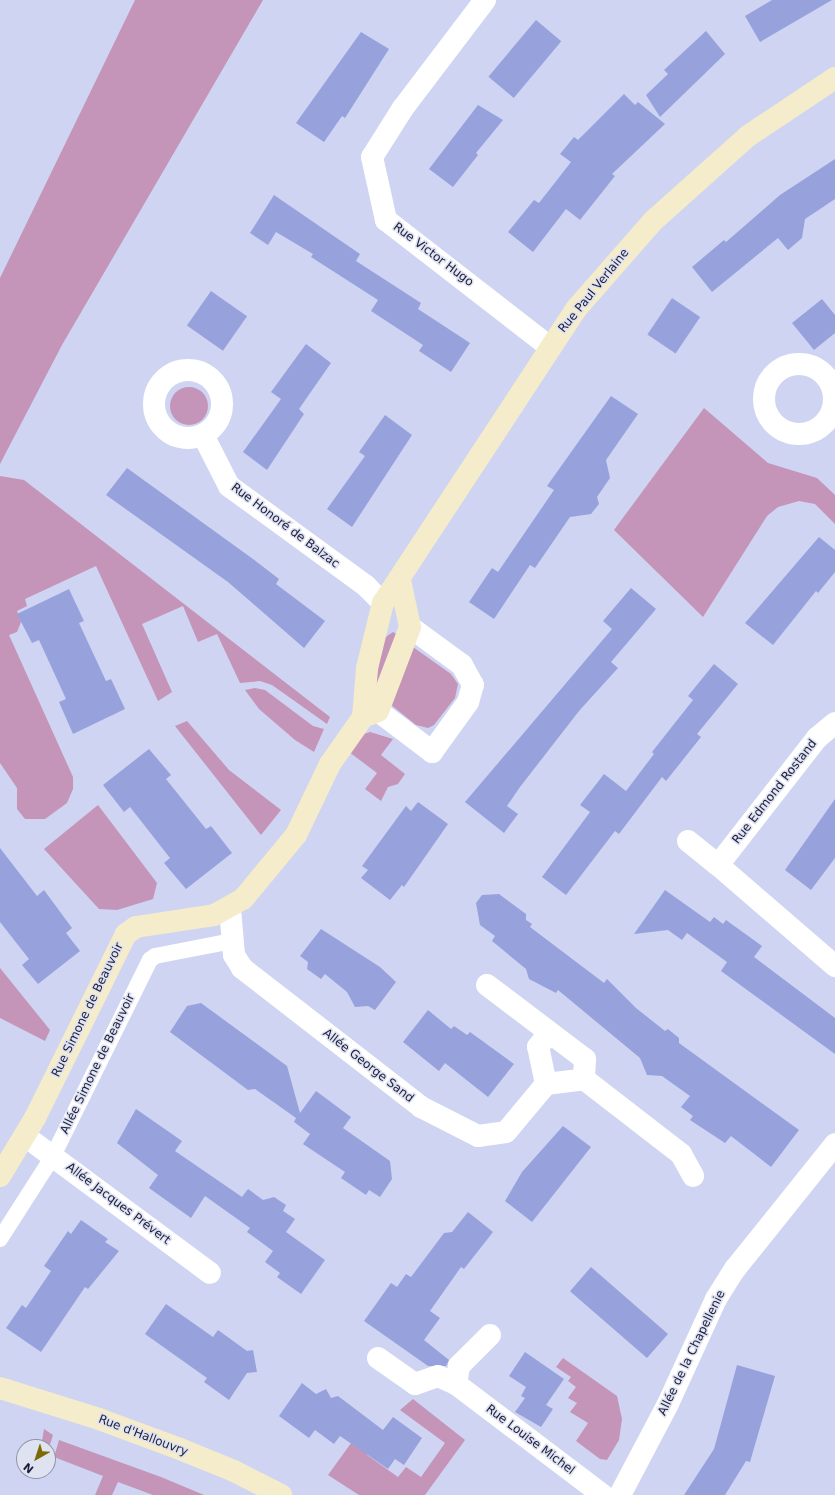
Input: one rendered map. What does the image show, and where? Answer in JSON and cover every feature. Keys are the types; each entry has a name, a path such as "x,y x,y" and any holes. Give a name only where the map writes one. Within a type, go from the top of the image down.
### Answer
{"street":[{"name":"Rue Victor Hugo","path":"485,0 403,108 372,157 386,220 550,347"},
{"name":"Rue Paul Verlaine","path":"370,714 367,668 383,603 400,580 576,309 652,220 748,136 835,78"},
{"name":"Rue Honoré de Balzac","path":"203,435 229,486 366,586 383,603"},
{"path":"400,580 410,627 370,714 432,752 468,702 473,685 462,665 410,627"},
{"name":"Rue Simone de Beauvoir","path":"0,1176 25,1136 126,934 136,927 214,915 230,909 254,888 296,835 330,764 370,714"},
{"name":"Rue Edmond Rostand","path":"718,865 817,738 835,723"},
{"path":"688,841 835,966"},
{"name":"Allée George Sand","path":"230,909 234,955 242,968 421,1106 478,1136 506,1132 546,1084"},
{"path":"487,986 585,1059 584,1079"},
{"path":"549,1033 538,1047 546,1084 584,1079 681,1154 693,1176"},
{"name":"Allée Jacques Prévert","path":"25,1136 210,1273"},
{"name":"Allée de la Chapellenie","path":"620,1495 660,1420 716,1299 743,1258 835,1144"},
{"path":"456,1384 459,1366 490,1335"},
{"name":"Rue Louise Michel","path":"378,1358 415,1384 438,1376 456,1384 603,1495"},
{"name":"Rue d'Hallouvry","path":"0,1388 99,1419 180,1449 234,1471 281,1495"}],"lane":[{"name":"Allée Simone de Beauvoir","path":"0,1239 52,1156 150,960 156,956 232,941"}],"shaded area":[{"path":"135,0 263,0 62,345 0,464 0,278"},
{"path":"185,387 193,387 203,392 207,399 207,413 203,420 193,425 185,425 175,420 173,417 170,410 170,402 175,392 178,390"},
{"path":"704,408 768,463 817,478 835,495 835,524 815,504 799,501 778,507 767,516 703,617 614,530"},
{"path":"0,476 24,480 330,717 327,724 272,685 260,681 240,683 217,634 198,642 183,606 142,624 172,692 158,701 96,566 25,599 27,606 17,611 21,622 17,632 9,635 73,777 73,789 67,803 45,819 25,819 17,809 17,788 0,763"},
{"path":"393,632 399,636 375,688 383,639"},
{"path":"413,647 451,674 458,684 455,698 434,725 428,728 416,725 390,704"},
{"path":"255,688 265,690 313,726 324,729 314,752 295,740 259,709 245,690"},
{"path":"187,721 229,770 281,810 261,835 175,726"},
{"path":"370,732 393,739 381,755 405,774 398,784 388,787 381,801 365,789 377,773 349,752 361,735"},
{"path":"98,805 157,883 153,899 117,910 99,909 44,849"},
{"path":"0,968 50,1030 45,1041 0,1018"},
{"path":"563,1358 617,1396 622,1419 619,1440 607,1460 600,1459 576,1441 588,1423 570,1412 577,1403 568,1398 576,1387 568,1381 571,1377 556,1367"},
{"path":"413,1399 465,1440 425,1495 359,1495 328,1475 354,1439 370,1450 367,1455 398,1477 406,1467 421,1477 445,1443 400,1410"},
{"path":"44,1429 53,1435 52,1439 42,1439"},
{"path":"59,1440 161,1477 204,1495 153,1495 118,1482 112,1495 95,1495 103,1476 56,1458 56,1450"}],"building":[{"path":"772,0 832,0 760,42 745,16"},
{"path":"536,20 561,41 514,98 488,77"},
{"path":"706,31 725,54 660,117 646,95 668,74 664,70"},
{"path":"361,32 389,49 345,118 342,116 324,142 296,123"},
{"path":"624,94 635,105 638,102 665,124 612,174 615,176 580,220 566,209 533,252 508,232 534,200 539,203 571,162 560,154 574,137 578,140"},
{"path":"478,105 503,120 476,153 478,155 453,187 429,169"},
{"path":"835,159 835,199 805,219 802,238 788,250 778,238 712,292 692,267 724,240 726,242 780,195"},
{"path":"274,195 360,254 356,261 421,303 418,309 470,343 451,372 419,351 423,345 371,311 378,300 311,257 313,254 276,232 268,245 250,233"},
{"path":"211,291 247,316 223,351 187,325"},
{"path":"672,298 700,317 676,353 647,334"},
{"path":"822,299 835,315 835,333 814,350 792,323"},
{"path":"306,344 331,363 299,409 304,414 267,470 243,452 281,399 271,392"},
{"path":"611,396 638,414 606,460 610,478 597,497 599,504 591,514 570,517 535,568 530,565 494,619 469,602 492,568 498,572 554,490 547,486"},
{"path":"385,415 412,435 352,527 327,509 365,456 359,452"},
{"path":"127,468 279,579 276,584 325,621 304,648 228,582 106,495"},
{"path":"819,537 835,550 835,572 818,593 816,591 773,645 745,623"},
{"path":"631,588 656,609 611,662 618,668 579,711 507,806 518,814 504,833 465,802 612,629 603,621"},
{"path":"69,589 84,621 79,623 106,681 111,679 125,709 73,734 59,702 66,699 39,640 32,643 17,614"},
{"path":"714,664 738,684 697,734 701,737 666,781 662,777 619,834 615,831 566,895 542,877 590,812 580,805 604,774 626,791 654,754 652,752 693,700 688,696"},
{"path":"149,749 171,775 166,779 206,829 211,826 232,853 186,889 164,863 170,858 130,807 124,812 103,785"},
{"path":"835,799 835,858 811,890 785,870"},
{"path":"418,802 448,824 404,887 402,885 390,900 361,878 368,870 362,866 406,806 411,811"},
{"path":"0,848 37,896 44,890 72,928 66,933 80,951 38,984 22,965 29,959 0,922"},
{"path":"665,890 710,922 714,917 723,924 726,920 762,946 754,957 835,1018 835,1054 721,971 727,962 687,933 682,940 668,930 634,934"},
{"path":"499,894 526,914 526,920 532,924 530,927 604,983 607,979 636,1008 665,1031 668,1029 679,1038 679,1043 799,1130 771,1167 731,1136 725,1143 690,1120 693,1116 681,1107 690,1096 662,1076 647,1075 640,1058 558,990 556,993 529,979 526,969 492,941 495,936 480,925 476,903 482,895"},
{"path":"321,929 380,967 396,982 375,1010 368,1006 355,1007 347,992 325,974 321,979 307,969 308,962 300,956"},
{"path":"201,1003 287,1066 300,1113 316,1091 351,1117 343,1128 390,1161 392,1179 380,1197 369,1190 366,1195 341,1178 345,1172 303,1144 310,1134 294,1122 296,1118 255,1089 248,1090 170,1032 187,1006"},
{"path":"428,1010 451,1029 454,1026 467,1035 470,1032 514,1064 488,1097 445,1063 439,1071 403,1042"},
{"path":"136,1109 182,1141 175,1151 242,1197 248,1189 263,1200 274,1197 286,1205 283,1211 295,1219 286,1232 325,1260 301,1294 277,1277 280,1273 265,1262 273,1251 247,1232 250,1228 205,1196 191,1218 149,1188 158,1175 117,1143"},
{"path":"563,1126 591,1147 532,1222 505,1201 522,1172"},
{"path":"468,1212 493,1232 464,1269 461,1267 430,1311 440,1318 424,1340 449,1360 446,1366 428,1366 364,1321 391,1283 397,1287 406,1274 411,1277 444,1233 452,1232"},
{"path":"81,1220 108,1239 105,1242 119,1251 88,1289 85,1287 41,1352 6,1328 22,1305 26,1308 51,1271 44,1266 68,1231 71,1234"},
{"path":"591,1267 668,1334 647,1358 570,1291"},
{"path":"166,1304 213,1337 218,1330 247,1351 253,1350 257,1372 247,1373 229,1400 204,1382 207,1378 145,1334"},
{"path":"525,1352 564,1379 546,1405 553,1409 541,1427 515,1412 525,1398 521,1396 526,1387 509,1376"},
{"path":"737,1365 775,1376 750,1462 746,1461 725,1495 684,1495 714,1449"},
{"path":"302,1383 316,1394 326,1389 331,1398 338,1396 383,1430 393,1417 422,1438 404,1465 395,1459 388,1469 340,1436 334,1444 315,1430 309,1438 279,1416"}]}
